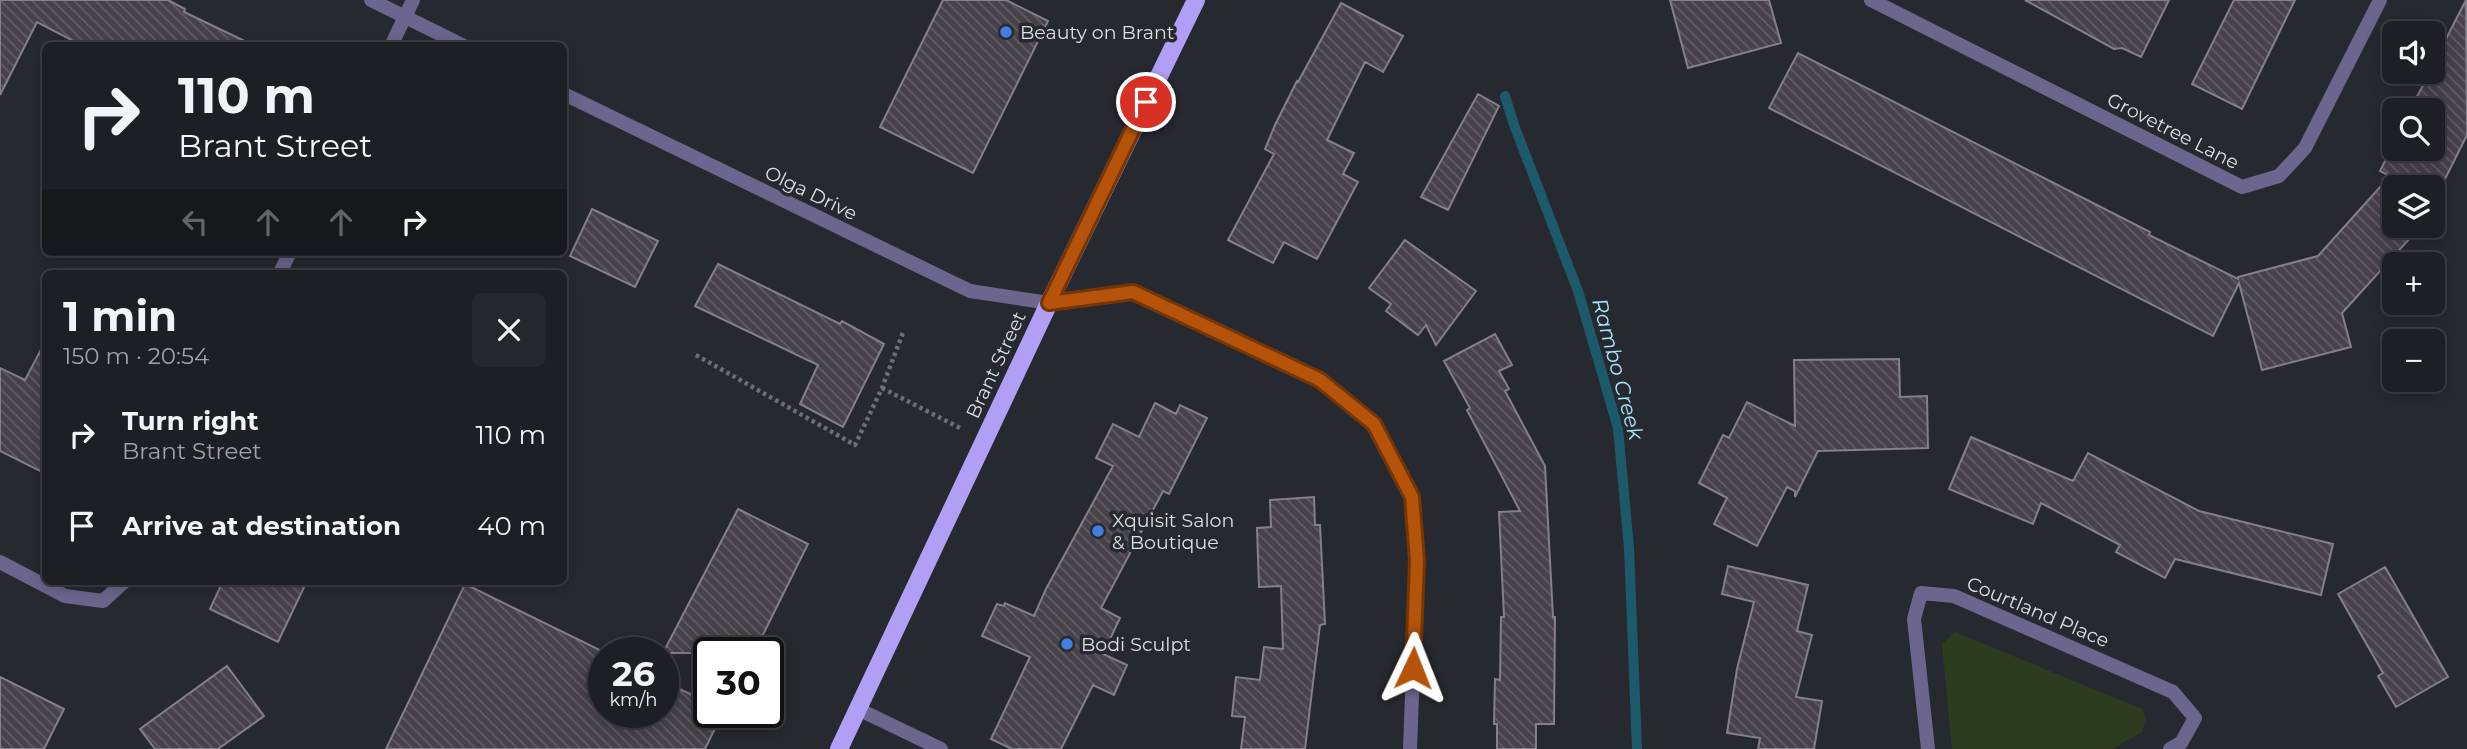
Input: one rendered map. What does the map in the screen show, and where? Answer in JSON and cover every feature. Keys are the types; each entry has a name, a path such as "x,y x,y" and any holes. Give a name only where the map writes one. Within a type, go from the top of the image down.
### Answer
{"main road":[{"name":"Brant Street","path":"839,749 1049,303 1196,0"}],"street":[{"path":"371,0 456,42"},
{"path":"393,42 413,0"},
{"name":"Grovetree Lane","path":"1871,0 2242,187 2279,176 2305,148 2380,0"},
{"name":"Olga Drive","path":"567,95 970,291 1049,303 1133,292 1320,380 1374,424 1412,497 1417,560 1410,749"},
{"path":"0,562 42,584"},
{"path":"44,585 65,596 103,601 121,585"},
{"name":"Courtland Place","path":"1928,749 1914,619 1922,593 1954,596 2173,692 2195,718 2181,743 2170,749"},
{"path":"858,709 940,749"}],"path":[{"path":"696,355 855,445 882,388 904,330"},
{"path":"882,388 984,440"}],"green space":[{"path":"1955,632 2142,709 2146,718 2142,732 2112,749 1952,749 1942,644"}],"building":[{"path":"0,0 168,0 185,9 184,12 247,42 75,42 37,22 0,95"},
{"path":"943,0 1006,0 1048,21 973,173 880,127"},
{"path":"1670,0 1769,0 1781,43 1688,68"},
{"path":"2025,0 2169,0 2141,57 2122,48 2114,49"},
{"path":"2234,0 2295,0 2242,109 2192,84"},
{"path":"2466,0 2467,135 2445,179 2445,175 2388,175 2380,171 2385,161 2445,161 2445,98 2416,98 2424,84 2445,84 2445,41"},
{"path":"1341,3 1403,36 1383,72 1365,62 1327,140 1354,153 1343,174 1358,182 1317,259 1284,242 1273,263 1228,240 1274,154 1265,149 1275,125"},
{"path":"1798,53 2238,279 2318,256 2382,185 2382,238 2410,238 2397,252 2382,252 2382,269 2342,313 2351,347 2262,370 2239,283 2213,336 1769,108"},
{"path":"1478,94 1499,106 1448,210 1421,197"},
{"path":"592,209 658,241 635,287 570,256"},
{"path":"1405,240 1476,291 1436,345 1426,325 1418,335 1386,311 1391,304 1369,288"},
{"path":"718,264 840,324 842,321 884,344 843,427 800,404 818,365 695,306"},
{"path":"1495,334 1512,365 1499,371 1509,389 1505,391 1545,466 1555,617 1554,724 1536,724 1536,749 1497,749 1497,724 1494,724 1495,679 1500,680 1501,617 1504,617 1499,512 1520,511 1444,361"},
{"path":"42,348 42,472 0,451 0,368 25,380"},
{"path":"1899,359 1900,397 1927,396 1928,448 1818,451 1795,497 1795,491 1787,487 1757,546 1714,524 1727,498 1699,483 1723,435 1729,438 1747,402 1795,426 1794,360"},
{"path":"1155,403 1176,414 1180,405 1207,418 1169,494 1163,491 1101,608 1120,618 1103,654 1127,665 1114,695 1093,685 1061,749 1012,749 991,739 1030,657 982,636 997,604 1004,606 1005,603 1034,616 1113,466 1096,458 1113,424 1139,437"},
{"path":"1971,437 2073,481 2088,453 2199,511 2333,544 2321,595 2175,559 2165,578 2116,552 2120,545 2041,503 2033,524 1949,489"},
{"path":"1314,497 1315,525 1320,525 1325,624 1320,625 1305,749 1241,749 1245,717 1232,716 1236,677 1260,680 1264,647 1283,649 1281,586 1259,587 1257,528 1271,527 1270,500"},
{"path":"738,509 808,544 762,637 693,637 693,653 679,653 679,637 671,637"},
{"path":"1728,566 1808,585 1797,631 1812,635 1796,697 1822,701 1814,749 1758,749 1760,738 1727,733 1737,669 1754,602 1722,594"},
{"path":"2385,567 2448,677 2396,707 2378,676 2383,673 2338,594"},
{"path":"221,585 305,585 278,642 210,609"},
{"path":"465,585 467,585 588,644 588,728 679,728 679,689 693,695 693,728 715,728 705,749 386,749"},
{"path":"227,666 264,716 218,749 155,749 140,729"},
{"path":"0,677 64,709 44,749 0,749"}],"waterway":[{"name":"Rambo Creek","path":"1505,96 1578,291 1618,428 1629,548 1637,749"}],"place":[{"name":"Beauty on Brant","path":"1006,32"},
{"name":"Xquisit Salon & Boutique","path":"1098,531"},
{"name":"Bodi Sculpt","path":"1067,644"}],"route":[{"path":"1146,102 1049,303 1133,292 1320,380 1374,424 1412,497 1417,560 1413,668"}]}
